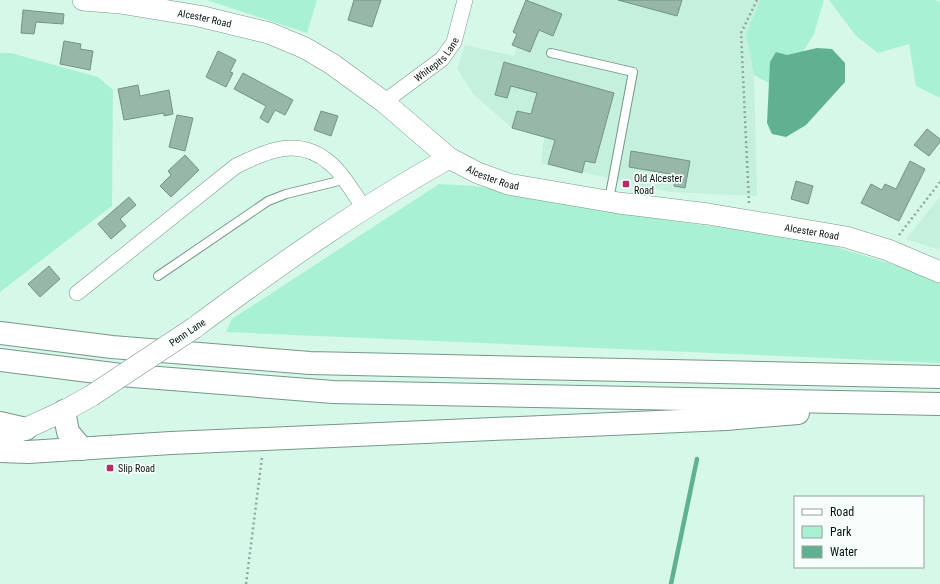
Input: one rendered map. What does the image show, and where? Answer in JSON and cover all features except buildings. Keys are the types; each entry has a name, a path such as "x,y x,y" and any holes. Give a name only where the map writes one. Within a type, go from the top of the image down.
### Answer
{"highway":[{"path":"0,333 112,347 310,363 940,377"},
{"path":"0,360 121,375 333,392 940,404"},
{"path":"0,451 28,452 171,443 726,419 903,404"},
{"path":"64,411 68,432 82,449"},
{"path":"0,423 26,429"}],"street":[{"name":"Alcester Road","path":"83,0 120,3 199,16 270,33 305,48 332,64 384,102 449,158 478,173 508,184 608,202 750,221 846,237 936,267"},
{"name":"Whitepits Lane","path":"384,102 442,59 454,42 465,0"},
{"path":"77,293 236,166 256,156 280,148 297,147 318,155 331,164 364,208"},
{"name":"Penn Lane","path":"0,440 64,411 90,396 194,328 277,266 364,208 449,158"}],"lane":[{"path":"551,53 633,72 608,202"},
{"path":"158,276 268,201 286,194 343,180"}],"path":[{"path":"750,221 741,33 757,0"},
{"path":"888,250 940,182"},
{"path":"246,584 263,440"}],"shaded area":[{"path":"532,0 760,0 746,34 754,75 757,196 670,192 541,163 544,137 512,128 473,94 457,68 465,45 514,56"},
{"path":"940,197 940,250 906,239"}],"green space":[{"path":"207,0 317,0 307,33"},
{"path":"760,0 824,0 814,34 795,65 770,84 754,75 746,34"},
{"path":"829,0 936,0 940,3 940,98 916,86 909,44 878,53 856,36"},
{"path":"0,53 11,53 98,77 113,90 112,206 0,292"},
{"path":"439,184 475,186 665,220 810,239 911,270 940,281 940,363 226,332 232,319"}],"water":[{"path":"817,48 832,49 845,63 845,82 806,125 786,137 772,134 767,123 770,62 776,52 787,55"}],"waterway":[{"path":"671,584 697,459"}],"place":[{"name":"Old Alcester Road","path":"626,184"},
{"name":"Slip Road","path":"110,468"}]}
